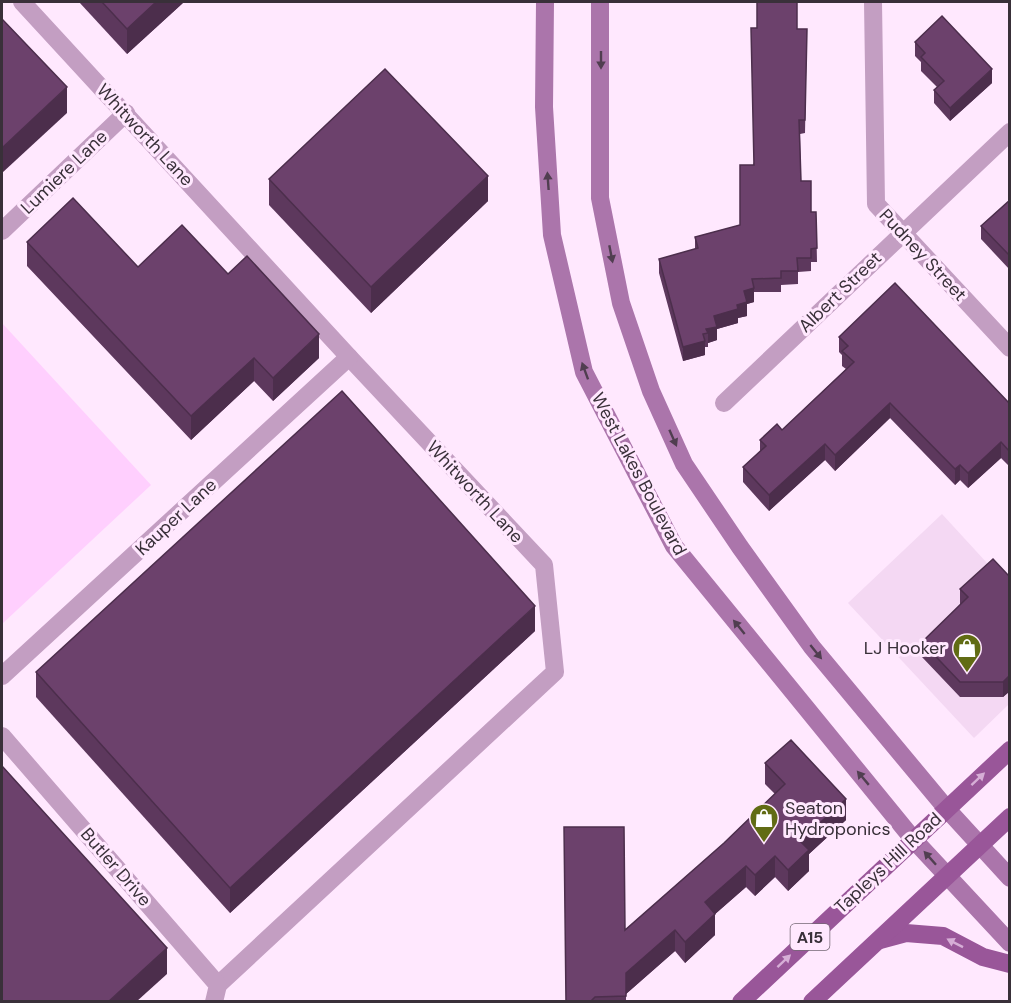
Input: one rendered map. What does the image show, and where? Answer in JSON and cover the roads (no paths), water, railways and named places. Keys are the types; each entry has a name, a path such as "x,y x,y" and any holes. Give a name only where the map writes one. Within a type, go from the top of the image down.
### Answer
{"main road":[{"name":"West Lakes Boulevard","path":"545,2 543,107 552,235 584,372 674,546 913,839 1010,943"},
{"path":"600,2 600,198 621,303 651,391 684,464 812,647 946,808 1010,878"},
{"name":"Tapleys Hill Road","path":"741,1002 1010,750"},
{"name":"A15","path":"812,1002 1010,817"},
{"path":"878,941 906,933 943,936 983,957 1010,964"}],"street":[{"name":"Whitworth Lane","path":"22,2 544,565 555,672 216,993"},
{"name":"Pudney Street","path":"873,2 876,204 1010,348"},
{"name":"Lumiere Lane","path":"2,231 126,113"},
{"name":"Albert Street","path":"724,404 1010,132"},
{"name":"Kauper Lane","path":"2,676 349,357"},
{"name":"Butler Drive","path":"2,736 216,993"}],"place":[{"name":"LJ Hooker","path":"967,674"},
{"name":"Seaton Hydroponics","path":"764,844"}]}
